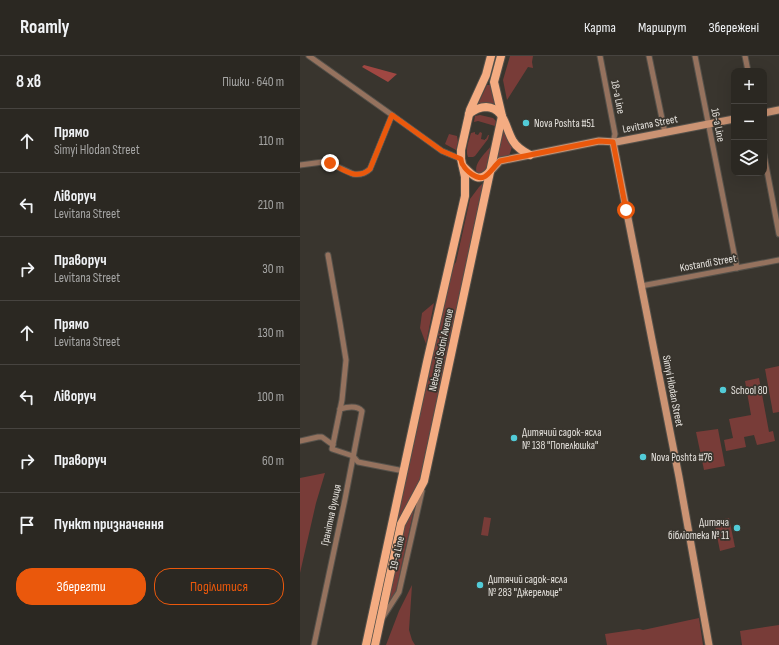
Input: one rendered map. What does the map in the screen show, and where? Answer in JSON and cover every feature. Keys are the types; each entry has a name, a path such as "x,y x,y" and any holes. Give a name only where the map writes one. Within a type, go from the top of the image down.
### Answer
{"main road":[{"name":"Nebesnoi Sotni Avenue","path":"366,645 465,196 465,177 461,150 470,110 486,75 491,56"},
{"name":"Nebesnoi Sotni Avenue","path":"375,645 378,625 401,524 424,481 502,116 494,82 501,56"},
{"path":"469,114 475,109 482,107 492,108 497,111 502,116 517,146 530,155"},
{"name":"Levitana Street","path":"462,162 470,173 479,178 484,177 490,171"}],"street":[{"name":"Levitana Street","path":"309,56 442,151 462,162"},
{"name":"18-a Line","path":"600,56 615,134 613,142"},
{"path":"649,56 664,133"},
{"name":"16-a Line","path":"695,56 737,268"},
{"path":"745,56 747,68"},
{"path":"767,112 779,110"},
{"path":"300,165 327,162 353,174 358,175 366,172 370,169 392,115"},
{"name":"Levitana Street","path":"490,171 500,161 599,141 613,142 731,120"},
{"name":"Simyi Hlodan Street","path":"613,142 679,477 709,645"},
{"path":"767,171 779,234"},
{"path":"328,254 345,358 342,400 332,449 353,456 358,462 404,471"},
{"name":"Kostandi Street","path":"641,286 779,260"},
{"name":"Гранітна вулиця","path":"314,645 362,411 358,408 347,406 340,409"},
{"path":"300,441 322,437 333,444"},
{"name":"19-a Line","path":"378,625 399,592 424,481"}],"shaded area":[{"path":"510,56 533,56 533,68 528,67 507,100 503,80"},
{"path":"364,65 397,74 388,82 362,67"},
{"path":"487,85 491,85 496,107 477,106"},
{"path":"480,115 493,118 496,121 495,126 478,121 474,122 475,116"},
{"path":"504,128 512,147 509,156 497,158"},
{"path":"475,132 475,134 478,135 480,132 482,133 481,139 485,140 489,135 488,139 475,156 468,157 468,142 471,133"},
{"path":"449,134 457,136 458,142 456,150 445,144"},
{"path":"491,146 485,172 477,174 476,170 478,162"},
{"path":"482,184 484,185 419,484 397,529 370,645 452,268 456,262 470,199"},
{"path":"434,303 426,344 420,328 422,313"},
{"path":"779,366 779,412 773,413 765,369"},
{"path":"759,378 769,432 773,431 775,441 757,445 754,435 744,437 746,447 726,451 724,440 733,438 729,419 751,415 745,381"},
{"path":"718,429 725,466 704,470 696,432"},
{"path":"325,473 316,503 300,573 300,478"},
{"path":"415,505 396,591 386,610 405,523"},
{"path":"484,517 491,518 488,536 481,535"},
{"path":"729,518 735,547 720,551 714,521"},
{"path":"412,585 409,630 415,645 386,645 399,611"},
{"path":"699,618 703,645 607,645 605,634 639,629 643,630"},
{"path":"779,625 779,645 742,645 740,631"}],"place":[{"name":"Nova Poshta #51","path":"526,123"},
{"name":"School 80","path":"723,390"},
{"name":"Дитячий садок-ясла № 138 \"Попелюшка\"","path":"514,438"},
{"name":"Nova Poshta #76","path":"643,457"},
{"name":"Дитяча бібліотека № 11","path":"737,528"},
{"name":"Дитячий садок-ясла № 283 \"Джерельце\"","path":"480,585"}],"route":[{"path":"330,163 358,175 370,169 392,115 442,151 461,159 463,165 470,173 479,178 487,175 500,161 599,141 607,141 613,142 626,210"}]}
